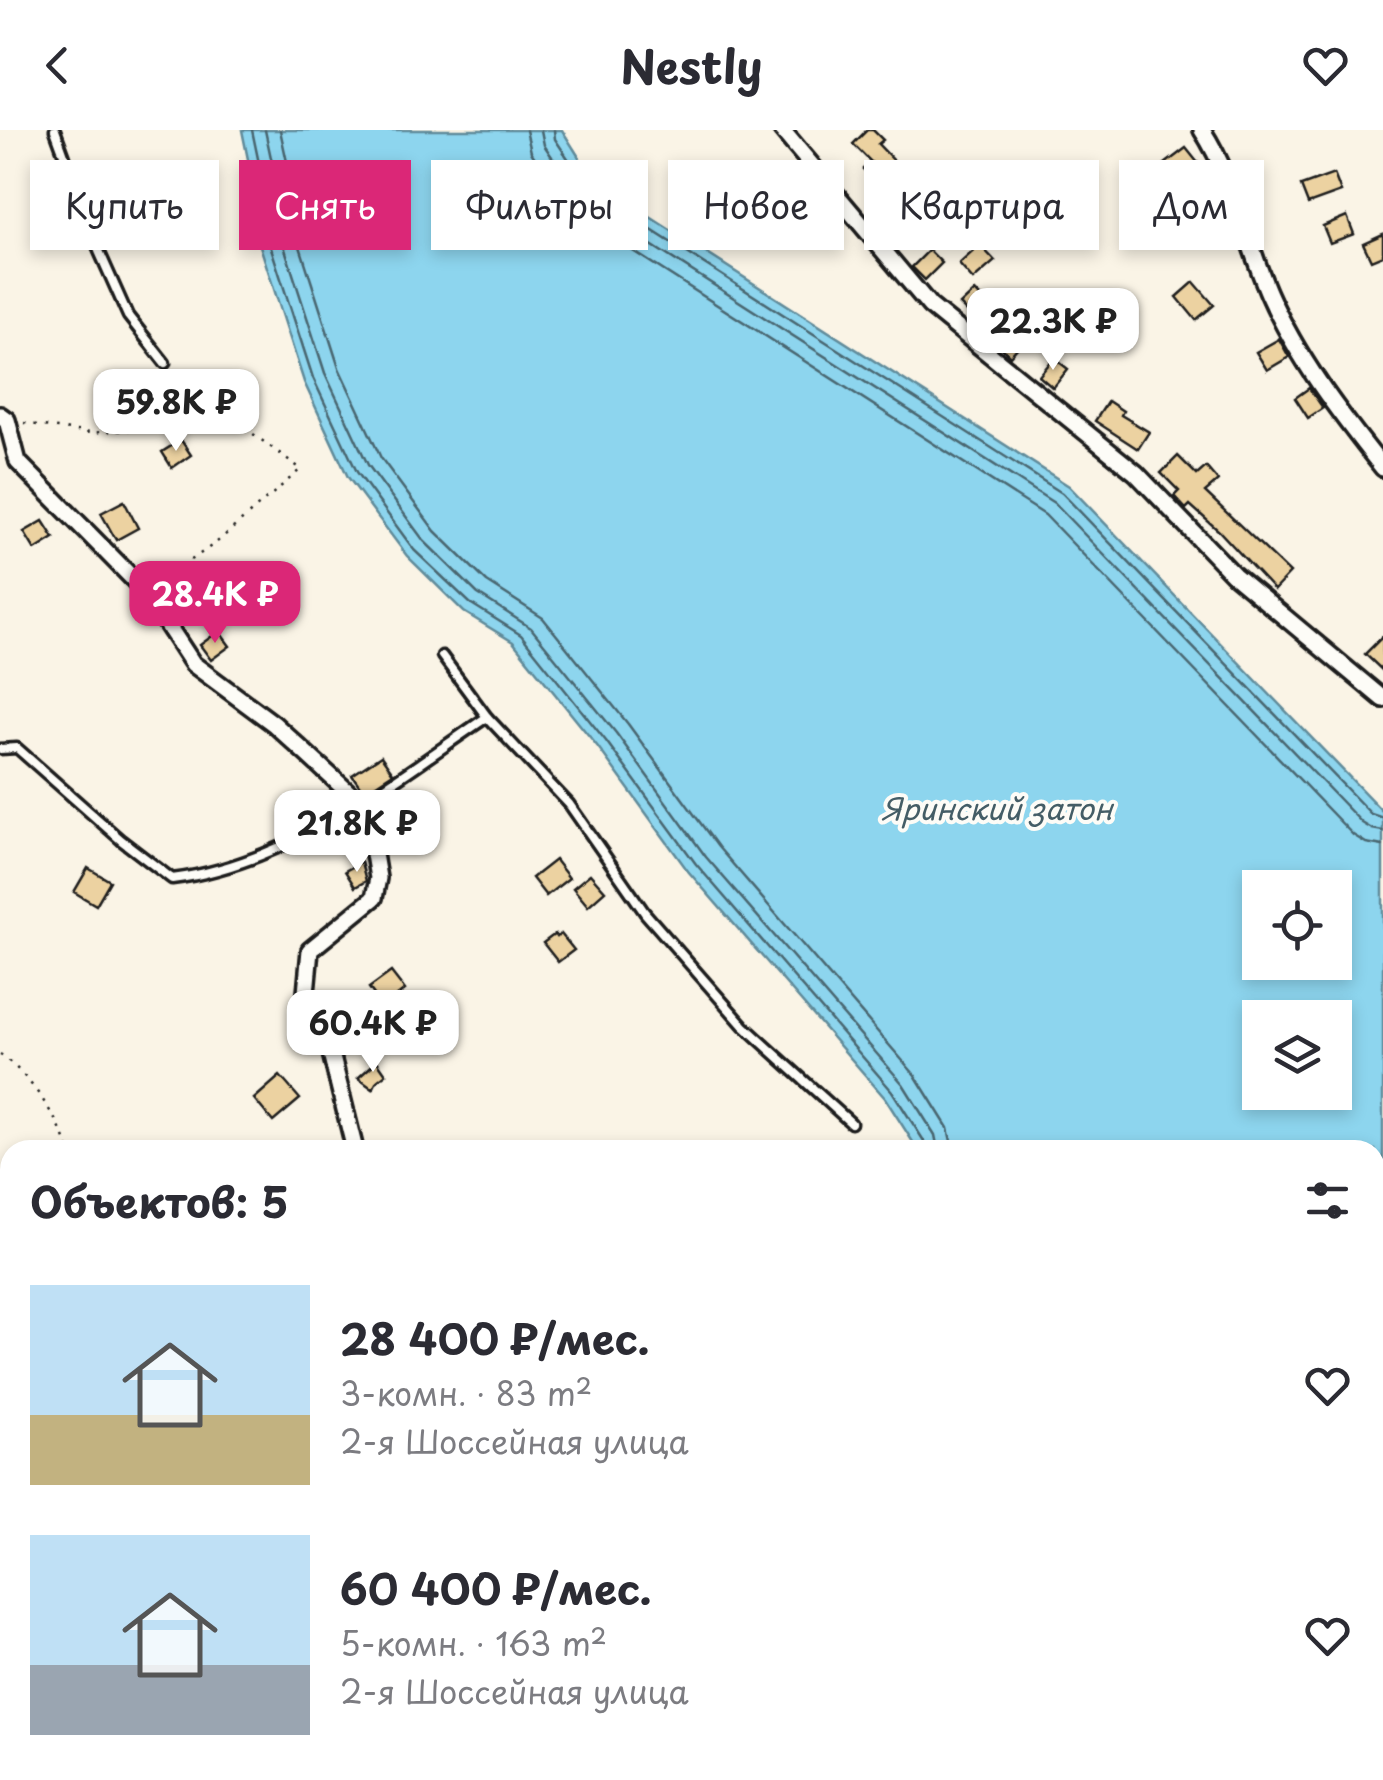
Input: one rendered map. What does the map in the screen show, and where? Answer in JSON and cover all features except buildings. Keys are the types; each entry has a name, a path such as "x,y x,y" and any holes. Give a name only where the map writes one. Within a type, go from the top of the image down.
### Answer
{"street":[{"path":"782,130 930,306 1136,473 1234,575 1383,698"},
{"path":"1202,130 1279,313 1306,364 1383,468"},
{"path":"4,418 18,462 146,592 194,664 274,724 360,803 378,878 374,898 310,950 306,993 326,1037 352,1140"}],"lane":[{"path":"55,130 98,251 128,316 164,363"},
{"path":"442,656 487,716 569,804 645,914 744,1026 852,1123"},
{"path":"0,749 17,748 172,879 204,875 250,861 360,803 487,716"}],"path":[{"path":"4,418 90,433 141,429 200,395 301,468 217,542 146,592"},
{"path":"0,1055 14,1063 66,1140"}],"water":[{"name":"Яринский затон","path":"242,130 562,130 581,160 431,160 431,250 648,250 648,216 668,229 668,250 701,250 1069,486 1383,812 1383,1140 912,1140 885,1098 688,871 598,747 513,642 464,612 407,556 348,477 304,382 261,250 411,250 411,160 248,160"}]}
